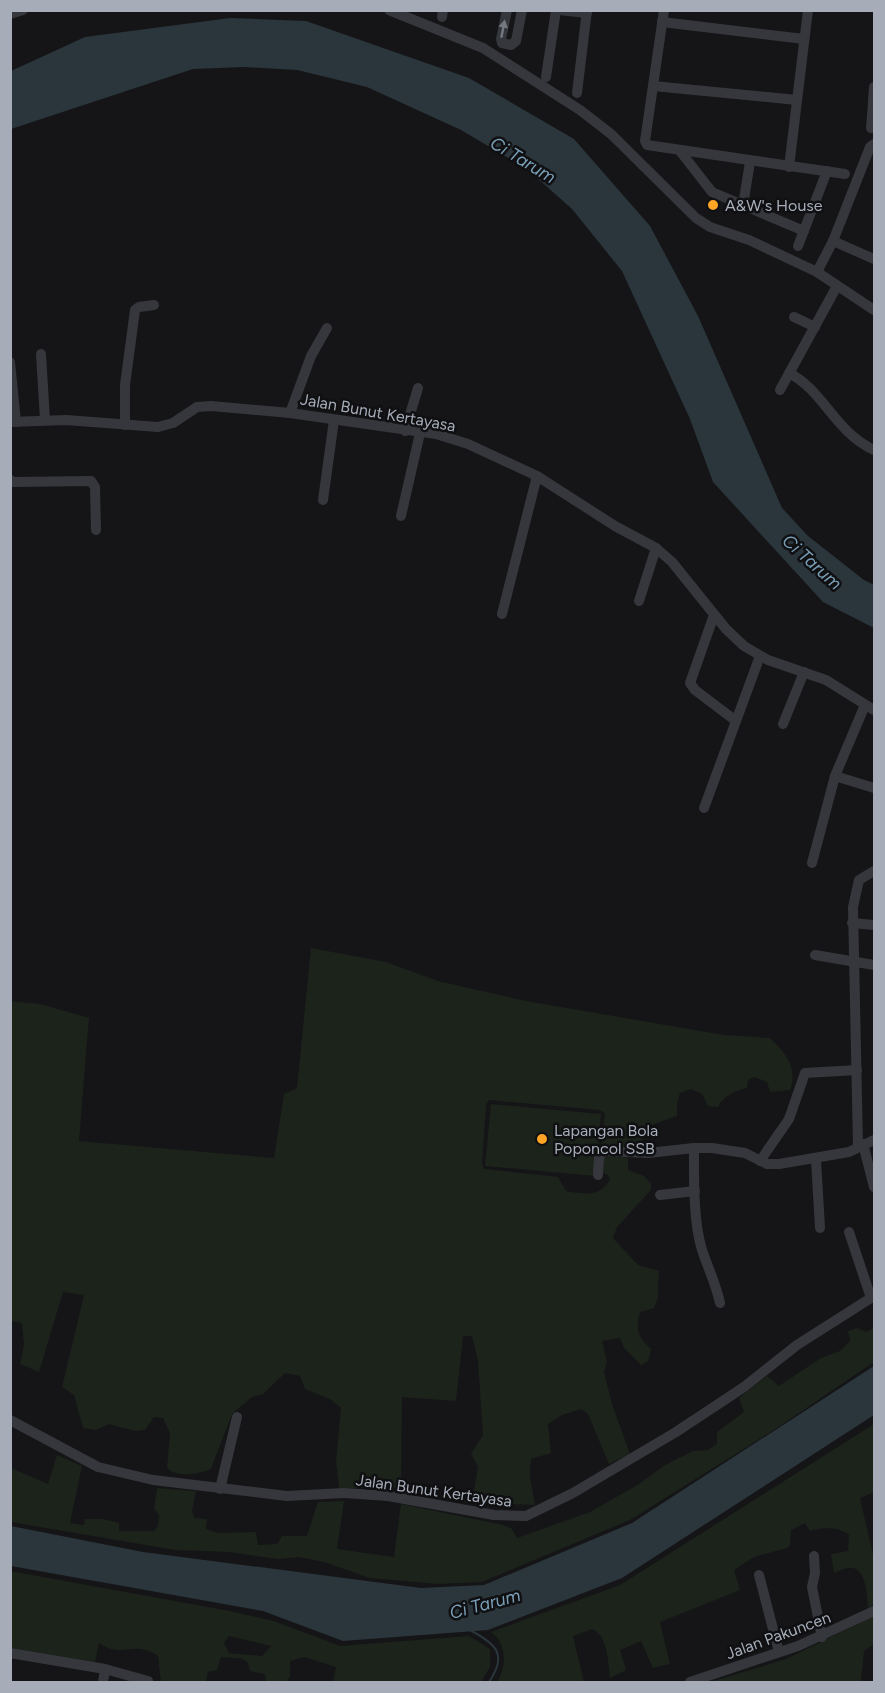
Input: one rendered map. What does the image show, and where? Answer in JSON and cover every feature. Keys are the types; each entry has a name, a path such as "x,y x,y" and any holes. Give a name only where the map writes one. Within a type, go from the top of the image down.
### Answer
{"street":[{"path":"10,14 23,10"},
{"path":"389,10 483,48 580,110 610,135 696,218 710,227 748,240 817,272 874,310"},
{"path":"507,10 501,39 507,45 515,43 522,10"},
{"path":"546,77 558,10 587,12 577,93"},
{"path":"664,10 645,141 650,147 845,174"},
{"path":"789,167 808,10"},
{"path":"662,22 804,39"},
{"path":"652,86 796,100"},
{"path":"871,128 874,87"},
{"path":"817,272 833,241 870,147 874,144"},
{"path":"680,151 712,192 804,231"},
{"path":"743,205 750,162"},
{"path":"798,246 827,171"},
{"path":"833,241 874,259"},
{"path":"780,390 837,286"},
{"path":"125,425 125,385 135,310 139,307 154,305"},
{"path":"794,317 815,327"},
{"path":"290,413 311,356 327,327"},
{"path":"41,354 45,420"},
{"path":"10,362 13,422"},
{"path":"789,373 810,388 845,430 874,450"},
{"path":"405,431 418,388"},
{"name":"Jalan Bunut Kertayasa","path":"13,422 45,420 168,425 197,407 205,406 290,413 436,434 468,444 537,476 615,526 656,548 692,585 714,615 744,646 760,656 826,680 870,707"},
{"path":"323,500 334,420"},
{"path":"401,516 420,433"},
{"path":"502,614 537,476"},
{"path":"10,480 14,482 91,481 95,487 96,530"},
{"path":"639,601 656,548"},
{"path":"714,615 690,683 736,721"},
{"path":"704,808 760,656"},
{"path":"783,724 804,672"},
{"path":"812,863 836,776 870,707"},
{"path":"836,776 874,788"},
{"path":"874,871 859,880 852,923 860,1145 874,1186"},
{"path":"852,923 874,925"},
{"path":"815,955 874,964"},
{"path":"760,1161 789,1119 805,1073 856,1070"},
{"path":"598,1174 599,1157 604,1152 656,1153 694,1148 738,1151 760,1161 779,1164 816,1160 849,1152 874,1140"},
{"path":"694,1148 695,1191 702,1249 714,1276 720,1303"},
{"path":"816,1160 820,1228"},
{"path":"660,1195 695,1191"},
{"path":"849,1232 873,1297"},
{"name":"Jalan Bunut Kertayasa","path":"10,1420 98,1467 153,1479 287,1496 344,1493 388,1496 494,1515 526,1516 573,1493 676,1432 744,1387 803,1341 873,1297"},
{"path":"220,1489 237,1417"},
{"path":"814,1556 815,1573 812,1587 822,1637"},
{"path":"759,1575 779,1652"},
{"name":"Jalan Pakuncen","path":"690,1683 822,1637 874,1611"},
{"path":"10,1653 105,1669 148,1681"},
{"path":"103,1683 105,1669"}],"shaded area":[{"path":"311,948 386,962 438,981 526,1001 724,1035 770,1038 789,1061 792,1075 790,1090 770,1092 767,1082 754,1077 748,1080 747,1088 730,1094 718,1107 708,1106 702,1094 691,1089 680,1093 677,1116 646,1127 640,1148 601,1148 605,1113 599,1110 489,1100 486,1104 482,1163 484,1169 558,1177 566,1191 591,1193 601,1190 610,1180 608,1175 601,1172 602,1159 608,1156 628,1158 628,1170 644,1176 651,1184 651,1190 617,1227 613,1238 638,1265 659,1271 658,1297 654,1308 640,1312 638,1323 640,1337 651,1349 648,1361 641,1365 624,1348 620,1338 602,1341 607,1362 604,1372 612,1404 630,1454 609,1464 588,1414 581,1409 562,1415 548,1424 551,1453 531,1459 530,1477 535,1505 460,1502 474,1491 478,1467 471,1454 483,1435 478,1361 472,1336 463,1336 456,1401 402,1397 401,1488 339,1488 336,1461 341,1408 330,1399 305,1389 300,1376 285,1373 263,1394 252,1397 232,1414 211,1469 201,1472 182,1474 167,1468 170,1433 163,1418 154,1417 145,1430 135,1431 109,1424 96,1430 83,1428 74,1395 62,1387 84,1295 63,1292 39,1372 20,1364 24,1344 22,1323 10,1321 10,1001 40,1004 89,1018 79,1141 274,1158 284,1094 297,1088"},
{"path":"491,1104 601,1114 595,1176 485,1166"},
{"path":"857,1328 866,1332 874,1328 874,1362 777,1428 630,1520 482,1582 438,1584 370,1578 324,1562 299,1557 278,1559 228,1552 175,1550 11,1522 11,1468 48,1484 57,1455 82,1466 70,1523 84,1525 85,1519 103,1519 119,1523 119,1531 154,1531 158,1526 159,1515 154,1509 157,1488 196,1491 192,1511 194,1518 207,1519 206,1529 218,1533 256,1532 258,1545 277,1544 282,1536 307,1536 318,1502 344,1501 337,1549 394,1557 401,1504 503,1525 511,1528 517,1538 590,1512 639,1484 665,1465 693,1451 708,1450 717,1444 717,1432 744,1412 739,1398 767,1376 779,1386 821,1358 840,1351 850,1341 848,1331"},
{"path":"874,1424 874,1492 860,1498 874,1559 874,1604 868,1608 865,1583 859,1571 848,1568 834,1573 831,1554 848,1551 849,1535 841,1530 810,1531 805,1523 791,1530 790,1545 787,1548 754,1557 734,1570 740,1590 660,1622 670,1664 653,1668 641,1641 620,1650 626,1670 610,1678 604,1643 597,1632 592,1629 573,1636 584,1682 497,1682 503,1670 504,1656 500,1643 491,1632 620,1585"},
{"path":"10,1571 274,1621 340,1646 469,1636 490,1649 490,1667 481,1682 333,1682 336,1667 304,1657 290,1661 290,1677 286,1682 266,1682 265,1674 250,1671 248,1663 243,1659 221,1657 217,1670 208,1672 206,1682 161,1682 158,1656 141,1649 115,1650 99,1643 95,1663 11,1648","holes":["229,1636 271,1646 262,1656 229,1653 224,1643"]},
{"path":"874,1616 874,1644 864,1651 861,1682 710,1682 786,1659"}],"water":[{"name":"Ci Tarum","path":"230,18 306,21 469,78 574,139 650,226 698,316 782,508 808,536 864,580 874,585 874,628 823,602 713,482 690,419 622,271 572,209 527,169 461,130 367,87 297,70 244,67 193,69 11,129 11,71 85,37"},
{"name":"Ci Tarum","path":"874,1366 874,1415 622,1578 488,1630 343,1641 263,1611 11,1566 11,1526 143,1552 421,1588 484,1585 632,1523"}],"waterway":[{"path":"470,1630 487,1640 496,1651 498,1664 489,1682"}],"place":[{"name":"A&W's House","path":"713,205"},
{"name":"Lapangan Bola Poponcol SSB","path":"542,1139"}]}
